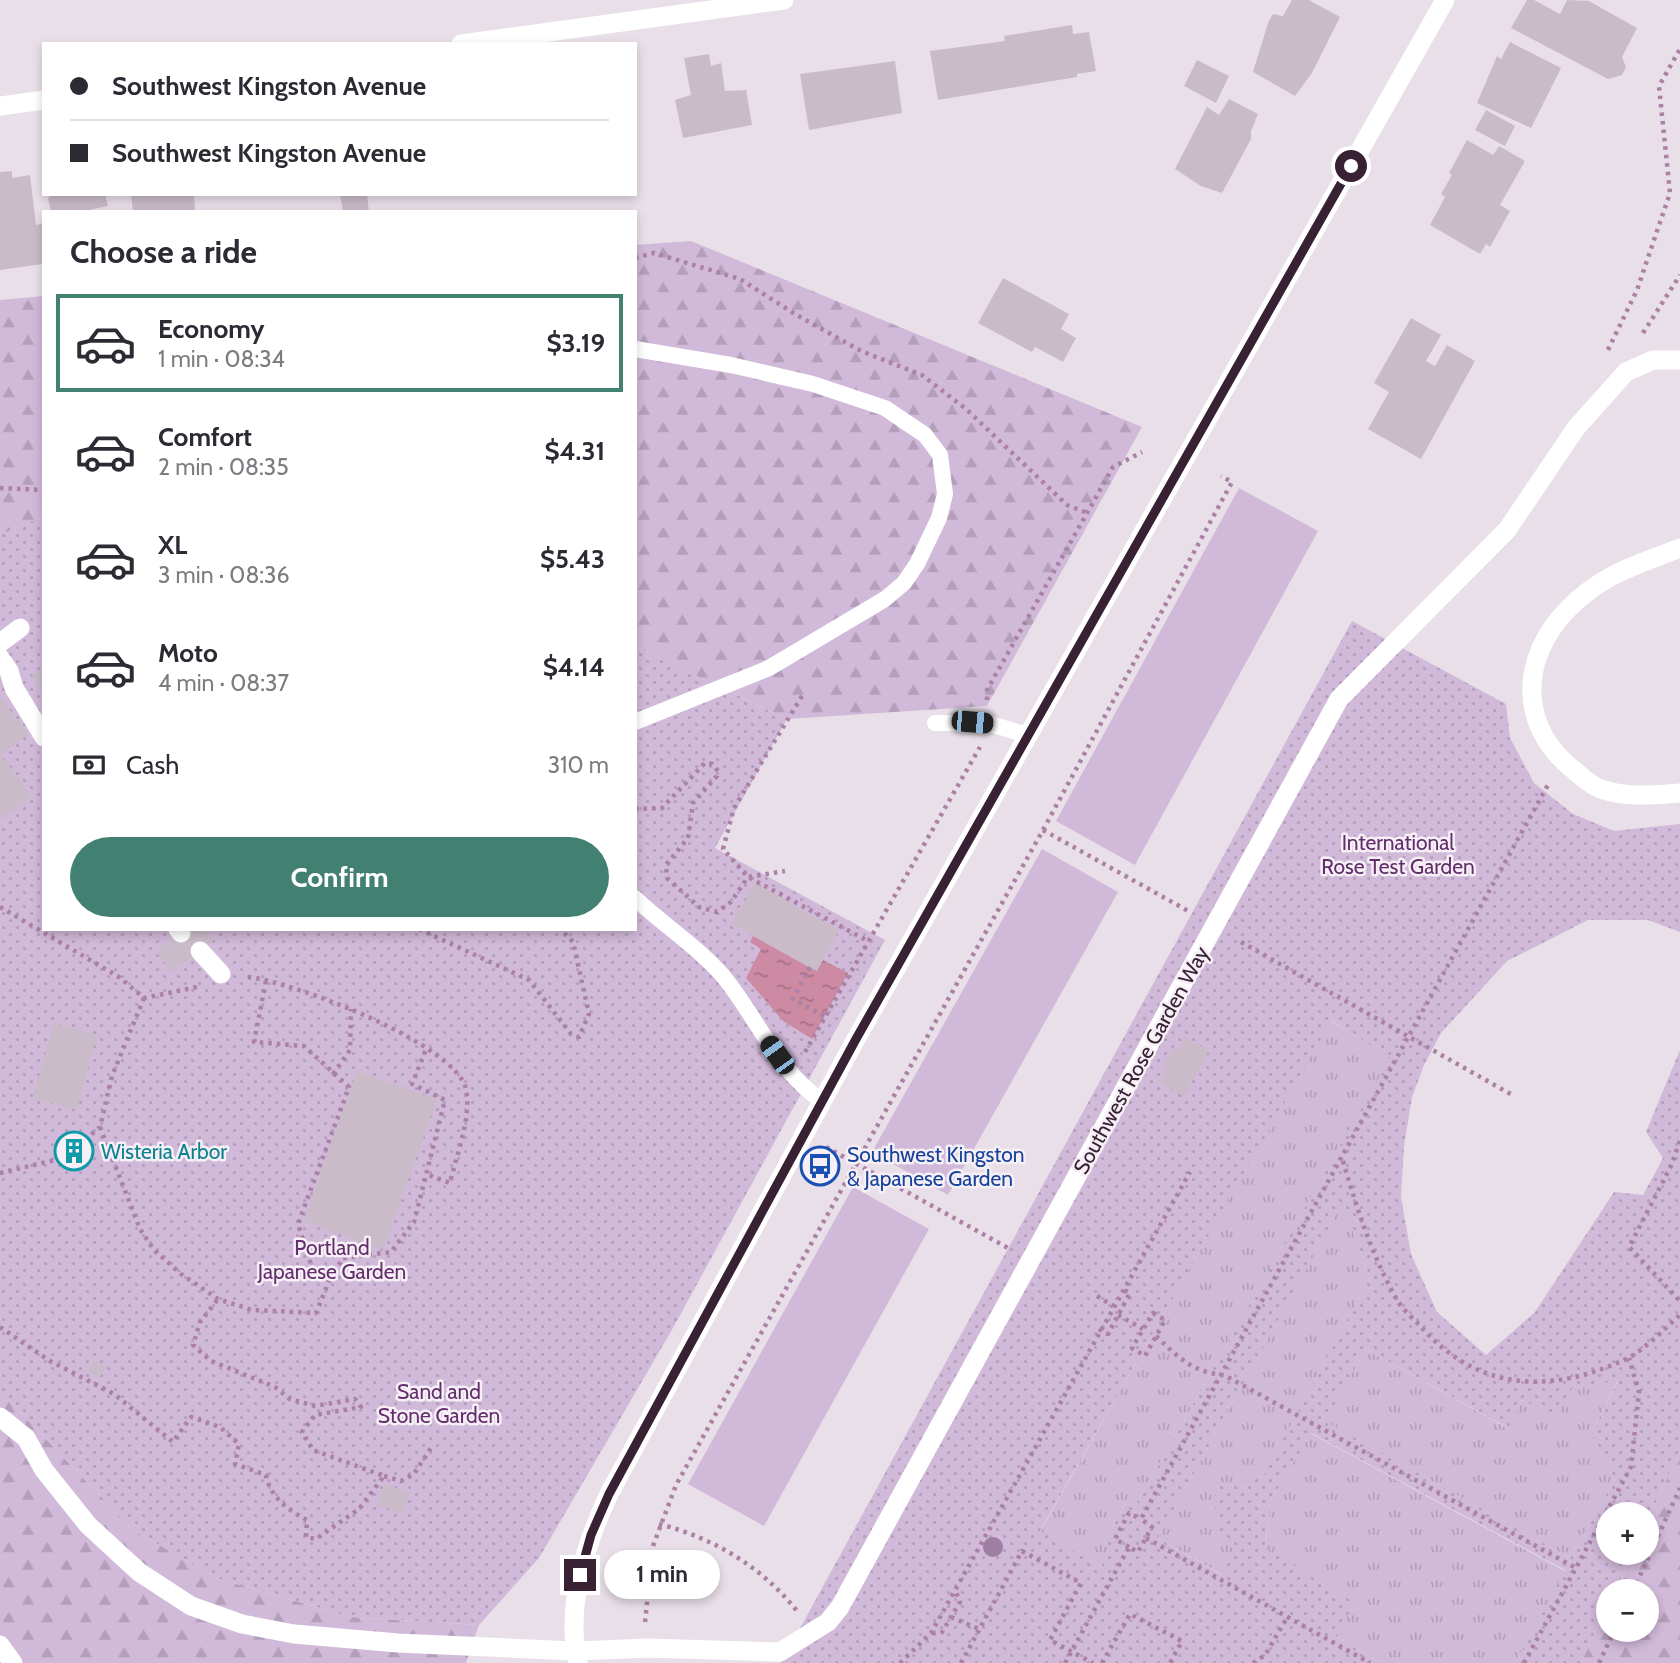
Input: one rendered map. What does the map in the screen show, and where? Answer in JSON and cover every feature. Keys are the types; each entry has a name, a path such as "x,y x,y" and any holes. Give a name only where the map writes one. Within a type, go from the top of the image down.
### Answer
{"street":[{"path":"476,42 784,0"},
{"path":"577,1657 576,1591 600,1512 822,1101 1445,0"},
{"path":"0,106 42,100"},
{"name":"Southwest Rose Garden Way","path":"0,1417 26,1438 44,1470 88,1525 139,1572 191,1606 242,1624 294,1634 577,1657 648,1648 780,1652 828,1622 840,1607 1339,699 1507,530 1576,428 1626,372 1653,360 1680,360"},
{"path":"1680,548 1602,578 1567,610 1547,639 1534,667 1530,699 1540,731 1561,760 1598,788 1632,796 1680,793"},
{"path":"0,643 20,628"},
{"path":"0,658 9,671 14,688 42,734"},
{"path":"200,951 221,974"},
{"path":"0,1645 13,1663"}],"lane":[{"path":"637,349 731,365 802,381 885,408 925,435 940,455 945,494 939,518 922,556 904,583 885,599 769,668 637,721"},
{"path":"934,723 987,723 1028,735"},
{"path":"637,900 707,959 724,977 792,1076 822,1101"}],"path":[{"path":"1605,395 1603,360 1637,290 1670,193 1659,86 1680,49"},
{"path":"637,257 654,253 740,279 860,351 922,375 966,409 1067,505 1085,512"},
{"path":"1635,342 1649,326 1680,275"},
{"path":"986,704 987,690 1085,512 1113,467 1142,452"},
{"path":"644,1629 653,1546 659,1524 676,1485 1043,830 1232,482 1221,476"},
{"path":"0,488 42,490"},
{"path":"802,696 734,808 723,849 748,877 868,941"},
{"path":"792,1076 984,741"},
{"path":"1141,1520 1224,1375 1561,760"},
{"path":"637,809 662,808 705,763 712,764 718,771 717,776 693,803 688,838 666,865 667,878 699,907 717,912 731,902 748,877 785,871"},
{"path":"1043,830 1190,912"},
{"path":"0,908 119,977 144,998"},
{"path":"423,931 529,980 571,1034 579,1037 589,1014 573,942 562,931"},
{"path":"1241,942 1514,1096"},
{"path":"810,967 793,999 824,1016"},
{"path":"144,998 192,989 221,974 266,981 351,1009 427,1047 456,1069 466,1087 467,1105 450,1183 426,1174"},
{"path":"266,981 254,1042 304,1046 349,1087 298,1224 312,1268 322,1275 332,1274"},
{"path":"144,998 112,1076 100,1128 140,1229 154,1250 181,1274 218,1299 252,1310 316,1313 332,1274 343,1258 391,1252 414,1222 445,1100 412,1084 427,1047"},
{"path":"333,1074 350,1050 351,1009"},
{"path":"0,1173 64,1158 100,1128"},
{"path":"1680,1141 1671,1166 1629,1247 1680,1301"},
{"path":"1342,1160 1364,1231 1399,1302 1443,1351 1489,1376 1522,1382 1563,1381 1629,1358 1680,1315"},
{"path":"854,1164 1012,1250"},
{"path":"900,1663 931,1633 1099,1329 1190,1172"},
{"path":"1099,1329 1108,1334 1130,1293 1122,1289"},
{"path":"1097,1296 1113,1306"},
{"path":"218,1299 200,1322 193,1345 211,1361 275,1387 290,1399 314,1406 355,1399 361,1407 343,1413 316,1415 302,1432 313,1450 401,1481 414,1474 431,1448"},
{"path":"1153,1313 1166,1320 1145,1356 1132,1348 1143,1329 1153,1313"},
{"path":"1118,1315 1143,1329"},
{"path":"0,1327 22,1339 50,1361 114,1394 173,1442 191,1417 229,1432 239,1444 235,1464 266,1475 268,1489 276,1498 307,1520 306,1537 316,1539 359,1508 384,1476"},
{"path":"1156,1336 1168,1352 1208,1374 1224,1375 1576,1568"},
{"path":"1524,1663 1631,1467 1639,1392 1629,1358"},
{"path":"1638,1579 1680,1488"},
{"path":"1129,1513 1152,1527 1146,1538 1138,1552 1115,1539 1129,1513"},
{"path":"659,1524 709,1542 750,1564 778,1587 801,1615"},
{"path":"1146,1538 1370,1663"},
{"path":"1065,1663 1129,1546"},
{"path":"961,1663 1022,1551 1081,1583 1050,1640 1093,1663"},
{"path":"931,1633 942,1632 960,1602 955,1590"},
{"path":"1102,1663 1130,1614 1182,1641 1170,1663"},
{"path":"951,1617 979,1629"},
{"path":"1253,1663 1265,1656 1287,1618"},
{"path":"1599,1663 1609,1642"}],"green space":[{"path":"691,241 1142,427 987,706 787,719 637,648 637,245"},
{"path":"42,296 42,517 0,535 0,300"},
{"path":"1239,488 1318,531 1135,865 1056,821"},
{"name":"Portland Japanese Garden","path":"42,517 42,931 637,931 637,648 787,719 715,848 885,940 673,1328 539,1558 479,1625 352,1617 219,1579 133,1530 5,1396 0,1395 0,535"},
{"name":"International Rose Test Garden","path":"1352,621 1506,704 1510,738 1534,783 1573,814 1614,831 1680,824 1680,932 1648,920 1588,920 1507,961 1441,1033 1424,1065 1412,1097 1404,1146 1401,1197 1411,1254 1437,1312 1486,1355 1535,1312 1614,1192 1643,1195 1663,1158 1646,1132 1680,1050 1680,1450 1656,1502 1602,1502 1615,1479 1591,1434 1618,1381 1573,1387 1556,1418 1523,1400 1508,1428 1366,1349 1325,1421 1570,1558 1596,1512 1596,1565 1627,1565 1621,1579 1596,1579 1596,1630 1581,1663 1515,1663 1565,1570 1311,1433 1270,1502 1265,1548 1355,1603 1335,1636 1381,1663 781,1663","holes":["1331,1021 1391,1056 1134,1508 1125,1504 1104,1542 1112,1547 1101,1567 1040,1531","1338,1211 1347,1215 1370,1278 1262,1478 1221,1485 1215,1496 1216,1536 1234,1549 1222,1575 1158,1538"]},
{"path":"1042,849 1118,892 948,1195 872,1152"},
{"path":"1330,1021 1392,1055 1134,1508 1125,1504 1104,1542 1113,1547 1101,1567 1040,1532"},
{"path":"853,1187 929,1229 764,1526 688,1484"},
{"path":"1338,1210 1347,1215 1370,1278 1262,1479 1221,1485 1235,1549 1223,1575 1158,1538"},
{"path":"1366,1349 1507,1428 1523,1400 1573,1387 1618,1380 1591,1434 1615,1479 1602,1502 1596,1502 1596,1512 1570,1558 1324,1421"},
{"path":"0,1395 5,1396 133,1530 219,1579 352,1617 479,1625 466,1663 0,1663"},
{"path":"1310,1433 1565,1571 1515,1663 1381,1663 1335,1636 1354,1603 1265,1549 1270,1502"},
{"path":"1680,1450 1680,1663 1581,1663 1596,1630 1596,1642 1659,1642 1659,1579 1621,1579 1627,1565 1659,1565 1659,1502 1656,1502"}],"water":[{"path":"753,936 816,971 823,960 848,973 812,1039 783,1021 746,978 761,949 750,942"}],"building":[{"path":"1292,0 1309,0 1340,17 1312,73 1295,96 1253,72 1268,23 1273,14 1283,16"},
{"path":"1527,0 1534,0 1560,14 1567,0 1589,1 1637,28 1622,57 1626,67 1622,75 1608,79 1511,28"},
{"path":"1072,25 1073,34 1089,32 1096,71 1077,74 1077,77 938,100 930,51 1005,41 1004,36"},
{"path":"1510,42 1561,68 1531,128 1477,103 1497,56 1501,59"},
{"path":"709,54 711,66 721,63 725,91 746,90 752,125 683,138 675,100 691,95 684,58"},
{"path":"1197,60 1229,76 1216,103 1184,86"},
{"path":"895,61 902,113 809,130 800,74"},
{"path":"1229,99 1258,114 1251,131 1251,139 1222,193 1201,186 1175,169 1207,107 1219,115"},
{"path":"1486,110 1515,126 1505,146 1475,130"},
{"path":"1467,140 1493,155 1499,146 1525,161 1500,205 1510,211 1490,247 1486,244 1480,254 1430,225 1445,197 1441,194 1452,175 1449,173"},
{"path":"12,171 12,178 30,175 36,225 42,224 42,264 0,270 0,172"},
{"path":"106,196 108,206 89,210 51,210 48,198"},
{"path":"131,196 194,196 195,210 133,210"},
{"path":"340,196 367,196 369,210 343,210"},
{"path":"1003,278 1069,314 1061,329 1076,338 1063,362 1035,347 1032,352 978,323"},
{"path":"1411,318 1441,335 1426,361 1435,366 1447,345 1475,361 1421,459 1368,429 1389,392 1374,383"},
{"path":"42,669 42,691 31,677"},
{"path":"0,697 28,734 1,755 32,796 0,820"},
{"path":"755,883 839,930 817,971 732,924"},
{"path":"183,931 205,931 213,942 171,972 156,951"},
{"path":"54,1023 97,1035 77,1110 33,1098"},
{"path":"1185,1037 1209,1050 1184,1096 1161,1083 1168,1070 1162,1067 1173,1047 1178,1050"},
{"path":"357,1071 437,1100 383,1249 304,1221"},
{"name":"Wisteria Arbor","path":"76,1130 89,1166 72,1172 59,1136"},
{"path":"96,1360 106,1367 99,1378 88,1370"},
{"path":"384,1484 409,1492 403,1513 377,1505"}],"place":[{"name":"Wisteria Arbor","path":"74,1151"},
{"name":"Southwest Kingston & Japanese Garden","path":"820,1166"}],"route":[{"path":"580,1575 591,1535 609,1494 828,1089 1351,166"}],"park label":[{"name":"Sand and Stone Garden","path":"439,1403"}]}
